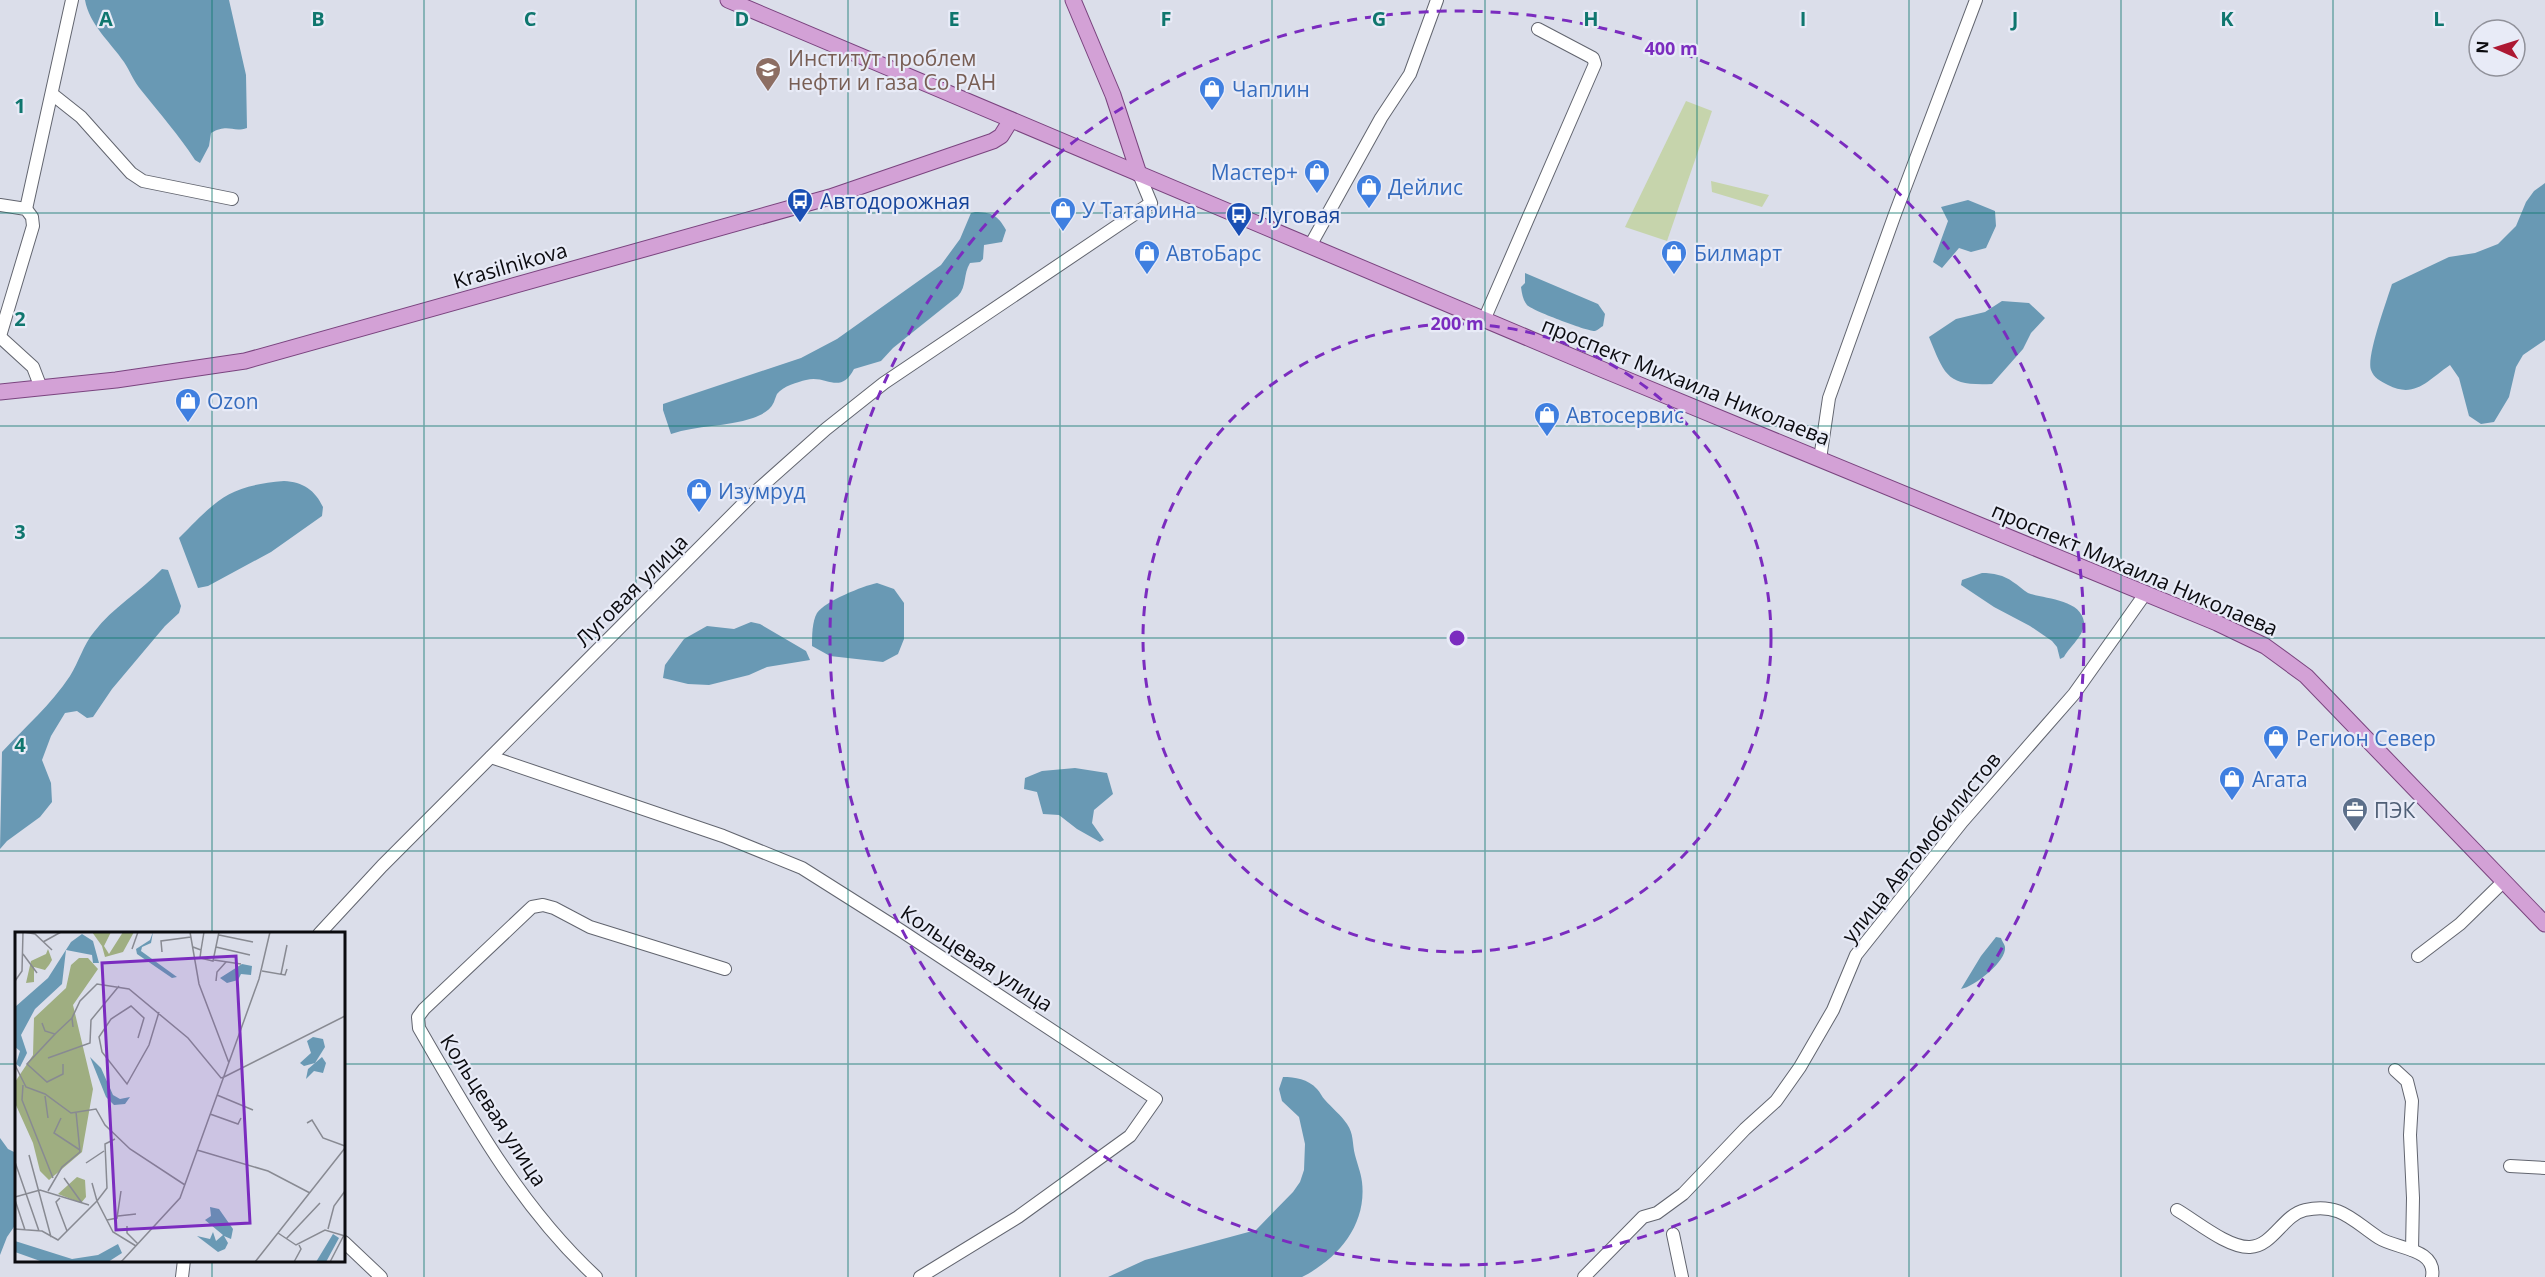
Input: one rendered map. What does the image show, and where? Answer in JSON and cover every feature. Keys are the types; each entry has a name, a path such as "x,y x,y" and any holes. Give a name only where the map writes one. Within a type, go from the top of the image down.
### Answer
{"main road":[{"name":"проспект Михаила Николаева","path":"728,0 1484,320 2248,637 2292,664 2334,703 2545,924"},
{"path":"1072,0 1113,94 1139,174"},
{"name":"Krasilnikova","path":"0,392 213,367 268,355 830,197 993,141 1001,136 1011,120"}],"street":[{"path":"26,209 72,0"},
{"path":"1310,246 1381,117 1410,74 1437,0"},
{"path":"1820,459 1830,398 1895,214 1976,0"},
{"path":"1484,320 1595,64 1593,58 1538,28"},
{"path":"52,94 81,117 131,173 143,181 232,198"},
{"name":"Луговая улица","path":"320,932 753,495 826,429 884,383 1151,203 1139,174"},
{"path":"0,205 26,209 32,217 33,226 0,336 33,367 41,388"},
{"name":"улица Автомобилистов","path":"1584,1277 1643,1218 1657,1213 1683,1194 1745,1129 1776,1101 1800,1067 1833,1010 1856,955 1957,829 2074,693 2145,594"},
{"name":"Кольцевая улица","path":"491,757 723,836 802,868 1156,1099 1130,1136 1018,1216 920,1277"},
{"path":"2418,956 2460,924 2504,882"},
{"name":"Кольцевая улица","path":"596,1277 536,1212 482,1137 419,1028 418,1017 532,907 543,905 554,908 591,927 725,969"},
{"path":"2396,1070 2407,1081 2412,1101 2410,1135 2413,1198 2412,1250"},
{"path":"2510,1167 2545,1168"},
{"path":"2177,1210 2227,1240 2249,1247 2259,1246 2266,1241 2295,1212 2324,1208 2353,1218 2379,1238 2423,1255 2430,1263 2432,1277"},
{"path":"1673,1234 1682,1277"},
{"path":"345,1243 381,1277"},
{"path":"182,1277 184,1262"}],"green space":[{"path":"1686,101 1712,111 1667,241 1625,227"},
{"path":"1711,181 1769,195 1762,207 1712,192"}],"water":[{"path":"85,0 229,0 246,75 247,128 226,128 211,133 209,146 200,163 195,160 139,87 124,62 96,25"},
{"path":"2545,183 2545,340 2523,355 2516,367 2509,397 2494,422 2481,424 2469,416 2459,378 2450,365 2428,382 2414,389 2398,389 2378,379 2371,370 2371,353 2392,284 2449,257 2475,253 2498,244 2516,226 2526,202 2534,191"},
{"path":"1968,200 1995,211 1996,226 1986,248 1971,252 1959,248 1942,268 1933,262 1948,221 1941,207"},
{"path":"971,213 990,214 1000,221 1006,230 1002,242 984,245 983,259 980,262 970,263 963,288 958,296 893,348 881,361 854,369 849,377 838,383 813,379 791,385 777,394 768,410 753,418 671,434 663,404 801,358 837,339 941,265 960,239"},
{"path":"1525,273 1598,304 1605,314 1603,326 1595,331 1591,330 1572,325 1531,308 1524,299 1521,287 1525,283"},
{"path":"2002,301 2029,303 2045,318 2031,333 2023,349 1992,384 1965,383 1950,376 1939,361 1929,337 1956,319 1985,312"},
{"path":"284,481 308,488 323,507 322,516 271,552 208,586 198,588 179,538 214,504 236,491 265,483"},
{"path":"162,569 168,570 181,606 179,613 165,626 112,689 93,717 87,718 77,711 65,713 51,736 42,760 51,783 52,802 40,817 7,841 0,849 2,752 63,687 87,642 101,623"},
{"path":"1982,573 2002,576 2028,593 2069,604 2081,614 2084,627 2064,657 2060,659 2057,647 2052,641 1961,585 1962,580"},
{"path":"877,583 894,589 904,603 904,639 898,654 883,662 830,656 812,646 814,621 821,608 845,595"},
{"path":"751,622 760,624 806,651 810,660 767,667 749,675 709,685 688,684 663,678 665,665 684,639 707,626 734,629"},
{"path":"1075,768 1107,773 1113,794 1094,810 1092,823 1104,840 1100,842 1059,815 1043,814 1037,792 1024,789 1025,778 1042,771"},
{"path":"1996,937 2001,938 2005,946 2001,959 1981,979 1961,989 1981,956"},
{"path":"1283,1077 1301,1079 1310,1083 1345,1121 1351,1131 1361,1179 1362,1198 1355,1226 1338,1250 1315,1270 1302,1277 1108,1277 1145,1260 1256,1230 1293,1192 1304,1170 1305,1144 1299,1117 1282,1101 1279,1089"},
{"path":"0,1138 8,1149 15,1152 15,1225 7,1237 0,1255"}],"place":[{"name":"Институт проблем нефти и газа Со РАН","path":"768,93"},
{"name":"Чаплин","path":"1212,112"},
{"name":"Мастер+","path":"1317,195"},
{"name":"Дейлис","path":"1369,210"},
{"name":"Автодорожная","path":"800,224"},
{"name":"У Татарина","path":"1063,233"},
{"name":"Луговая","path":"1239,238"},
{"name":"АвтоБарс","path":"1147,276"},
{"name":"Билмарт","path":"1674,276"},
{"name":"Ozon","path":"188,424"},
{"name":"Автосервис","path":"1547,438"},
{"name":"Изумруд","path":"699,514"},
{"name":"Регион Север","path":"2276,761"},
{"name":"Агата","path":"2232,802"},
{"name":"ПЭК","path":"2355,833"}]}
